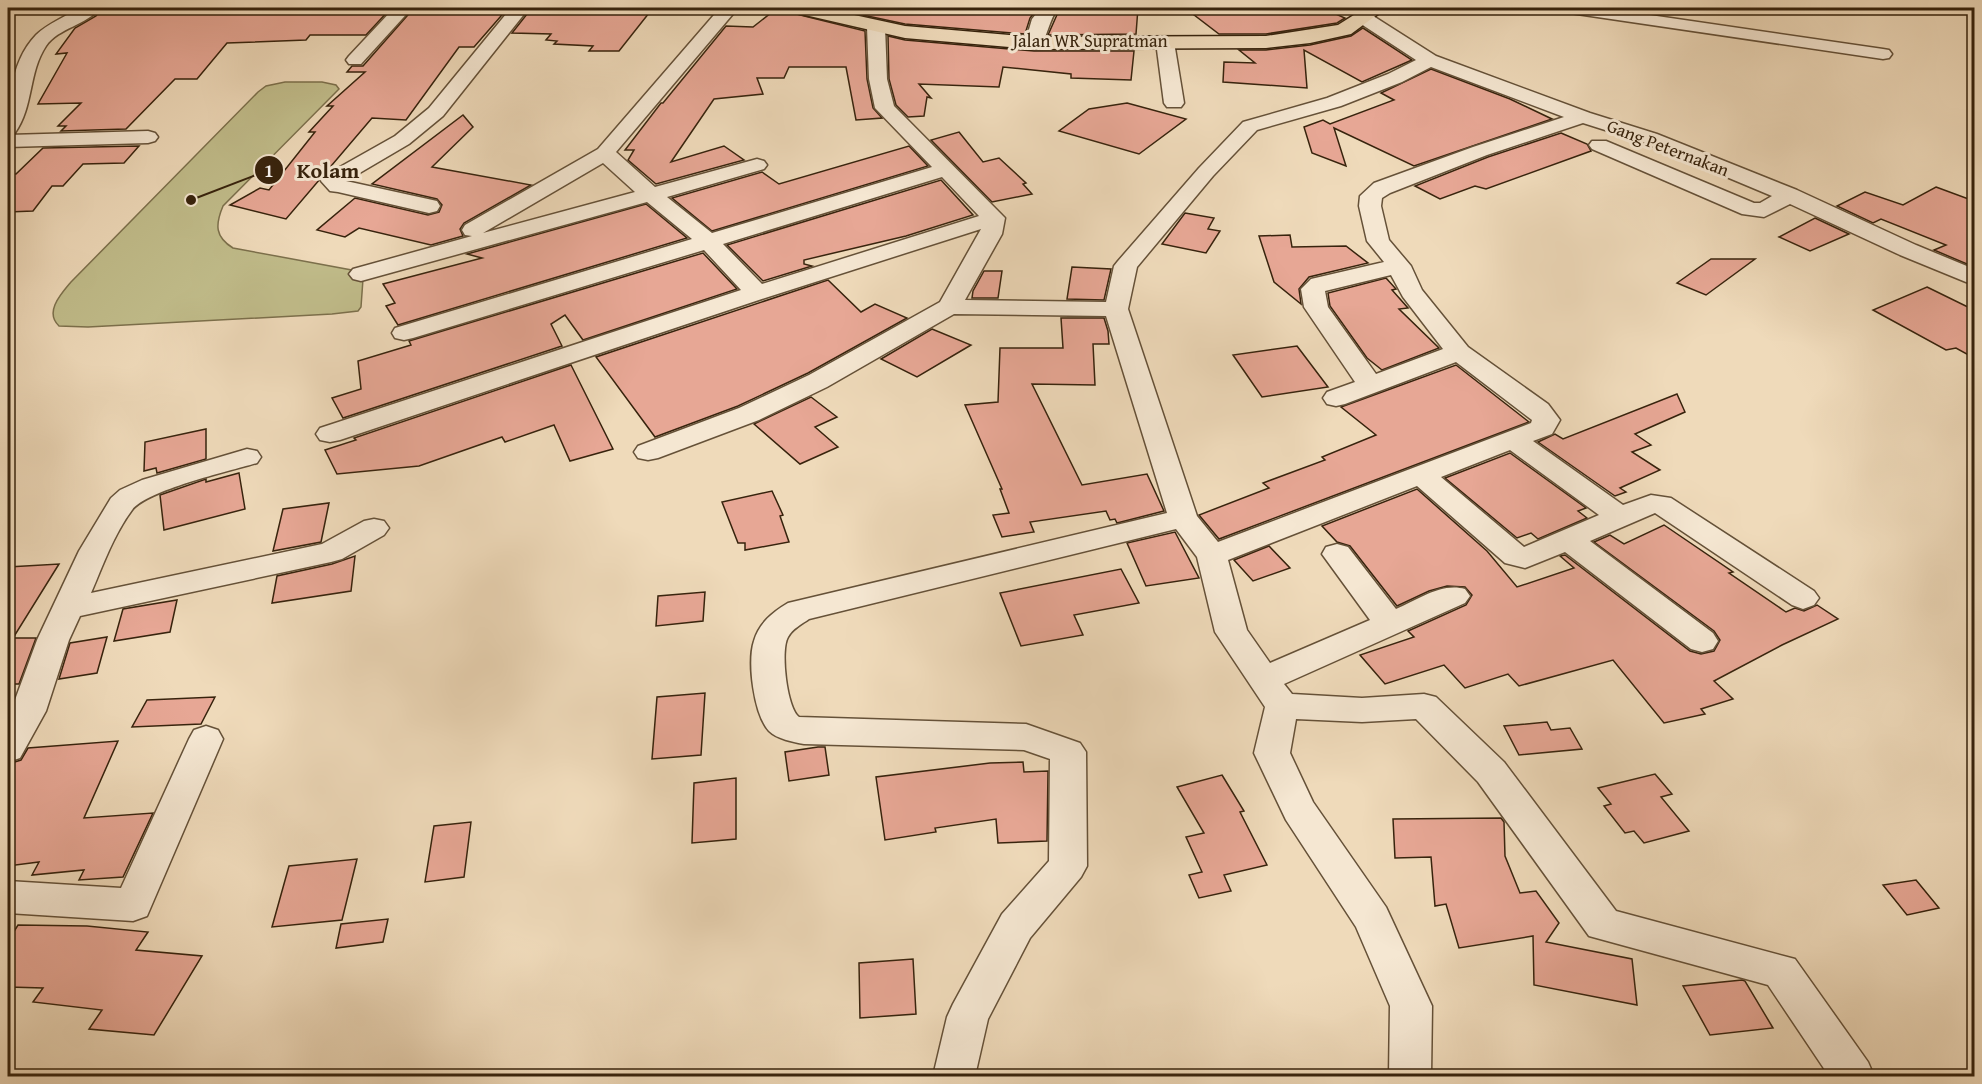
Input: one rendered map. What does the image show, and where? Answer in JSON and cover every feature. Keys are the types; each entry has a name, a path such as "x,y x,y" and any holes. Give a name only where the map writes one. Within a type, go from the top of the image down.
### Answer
{"highway":[{"name":"Jalan WR Supratman","path":"799,8 829,13 876,27 954,38 1034,43 1266,42 1344,30 1371,13"}],"street":[{"path":"8,129 14,122 27,66 37,46 43,38 91,8"},
{"path":"355,60 403,8"},
{"path":"429,206 338,186 332,182 402,140 436,112 520,8"},
{"path":"439,251 605,153 729,8"},
{"path":"1034,43 1041,19 1049,8"},
{"path":"1570,8 1882,54"},
{"name":"Gang Peternakan","path":"1371,13 1389,36 1430,60 1583,117 1650,138 1789,195 1908,250 1971,270"},
{"path":"876,27 878,79 885,108 994,219"},
{"path":"1165,42 1174,103"},
{"path":"1410,1077 1411,1006 1372,919 1299,810 1272,753 1273,692 1231,632 1212,555 1183,518 1116,309 1126,266 1206,172 1250,126 1334,102 1395,78 1430,60"},
{"path":"1212,555 1542,428 1546,420 1539,410 1459,352 1411,292 1399,266 1378,241 1370,206 1371,196 1382,188 1406,178 1583,117"},
{"path":"8,141 148,137"},
{"path":"1599,145 1750,209 1764,210 1789,195"},
{"path":"605,153 649,193 708,241 757,293"},
{"path":"361,273 757,165"},
{"path":"404,333 944,170"},
{"path":"330,434 757,293 994,219"},
{"path":"949,308 991,234 994,219"},
{"path":"1370,384 1316,307 1313,289 1319,284 1399,266"},
{"path":"648,452 749,414 949,308 1116,309"},
{"path":"1336,398 1459,352"},
{"path":"1514,439 1620,517"},
{"path":"8,749 29,711 53,640 94,551 121,504 130,496 152,486 247,457"},
{"path":"1421,475 1516,556 1526,558 1651,504 1665,504 1803,598"},
{"path":"954,1077 968,1017 1016,926 1068,866 1068,752 1026,737 804,731 789,728 778,719 774,705 768,650 771,639 780,623 800,611 1183,518"},
{"path":"68,608 331,552 374,528"},
{"path":"1569,540 1702,641"},
{"path":"1336,554 1390,624"},
{"path":"1273,692 1390,624 1454,596"},
{"path":"1273,692 1362,710 1424,705 1491,772 1603,924 1781,970 1853,1077"},
{"path":"8,897 134,905 206,739"}],"shaded area":[{"path":"285,82 322,82 336,85 339,89 223,206 218,230 227,244 233,248 357,271 363,279 361,307 358,311 88,327 59,326 53,315 54,309 71,282 258,92 266,86"}],"building":[{"path":"102,8 391,8 366,35 310,35 306,40 227,43 197,79 175,79 126,129 61,131 66,126 58,126 81,103 38,104 67,53 56,54 75,28 96,16"},
{"path":"414,8 508,8 474,47 459,47 406,120 372,118 286,219 230,205 260,188 269,190 315,132 309,132 333,106 327,106 365,72 347,72 352,66 363,66"},
{"path":"624,8 653,8 619,51 589,51 593,46 554,44 557,41 546,40 551,34 512,33 531,9 619,14"},
{"path":"830,8 1038,8 1030,18 1025,34 905,24"},
{"path":"1060,8 1138,8 1136,34 1048,35"},
{"path":"1185,8 1322,8 1345,18 1337,23 1266,34 1219,34"},
{"path":"776,9 865,31 867,79 873,108 882,118 856,120 846,67 789,67 784,78 757,78 763,94 714,99 671,162 724,146 744,160 656,184 628,160 634,150 625,150 726,26 753,27"},
{"path":"1363,28 1412,60 1362,82 1304,50 1307,88 1223,82 1224,62 1255,63 1239,50 1266,50 1310,45 1351,36"},
{"path":"888,36 905,40 1034,51 1134,51 1131,80 1071,78 1071,74 1003,67 999,87 919,84 931,98 927,97 924,116 908,117 896,105 889,79"},
{"path":"1431,69 1510,99 1552,119 1414,166 1334,128 1346,166 1312,153 1304,127 1323,120 1330,124 1394,100 1381,93"},
{"path":"1127,103 1186,119 1139,154 1059,131 1089,109"},
{"path":"463,115 473,127 432,167 531,185 464,223 460,229 463,236 431,245 359,228 345,237 317,230 355,198 428,215 439,212 442,205 437,199 372,184"},
{"path":"959,132 983,162 999,158 1026,183 1023,184 1032,194 992,202 931,140"},
{"path":"1561,133 1587,144 1591,151 1486,189 1475,186 1440,199 1415,186 1488,157"},
{"path":"139,146 124,163 83,164 63,186 52,186 33,211 8,212 8,174 16,174 43,148"},
{"path":"909,146 928,166 712,231 672,198 762,172 779,184"},
{"path":"941,180 973,215 906,236 804,260 804,264 812,266 763,281 727,245"},
{"path":"1936,187 1974,201 1974,267 1934,250 1946,245 1881,219 1873,223 1837,206 1865,192 1903,205"},
{"path":"646,204 687,238 398,325 386,306 395,303 383,284 482,258 467,254"},
{"path":"1185,213 1214,218 1208,229 1220,231 1206,253 1162,244"},
{"path":"1815,218 1849,234 1810,251 1779,237"},
{"path":"1290,235 1292,247 1346,246 1368,263 1309,277 1299,289 1301,304 1274,282 1259,236"},
{"path":"703,253 737,289 583,340 565,315 551,324 562,346 343,418 332,398 361,389 358,361 411,345 409,341"},
{"path":"1711,259 1755,259 1706,295 1677,283"},
{"path":"1072,267 1111,269 1104,300 1067,299"},
{"path":"984,271 1002,271 998,298 972,298 973,291"},
{"path":"1386,278 1396,289 1392,290 1408,308 1399,309 1439,348 1382,370 1367,358 1330,306 1328,293"},
{"path":"828,280 861,312 875,304 907,318 808,373 738,406 655,437 596,357"},
{"path":"1927,287 1974,310 1974,358 1956,348 1946,350 1873,310"},
{"path":"1061,318 1104,318 1108,331 1109,344 1093,344 1095,385 1032,384 1082,485 1147,474 1164,511 1117,523 1115,519 1110,520 1106,511 1030,522 1034,532 1002,537 993,515 1009,513 1000,489 1002,489 965,405 998,402 1000,348 1063,348"},
{"path":"932,329 971,345 917,377 881,359"},
{"path":"1297,346 1328,387 1262,397 1233,355"},
{"path":"571,365 613,449 570,461 554,425 505,442 502,437 419,466 337,474 325,450 356,440 354,438"},
{"path":"1456,365 1529,422 1219,539 1199,515 1269,488 1263,483 1325,460 1322,457 1376,435 1341,407"},
{"path":"1677,394 1685,412 1635,434 1651,445 1632,452 1660,470 1620,488 1626,492 1615,496 1538,442 1555,434 1563,439"},
{"path":"811,397 837,417 815,427 838,447 800,464 754,424"},
{"path":"206,429 206,459 157,473 156,468 144,471 145,442"},
{"path":"1510,453 1586,508 1578,511 1587,518 1538,539 1531,533 1517,538 1445,478"},
{"path":"239,473 245,509 164,530 160,495 206,479 206,482"},
{"path":"1417,489 1487,551 1517,587 1574,568 1560,556 1565,555 1690,651 1701,654 1714,651 1720,640 1714,631 1594,542 1610,535 1624,544 1664,525 1786,612 1795,608 1804,611 1817,605 1838,619 1714,681 1733,699 1701,709 1705,714 1664,723 1613,660 1519,686 1508,674 1465,688 1444,665 1385,684 1360,655 1414,637 1408,631 1466,605 1472,595 1465,587 1447,586 1429,591 1397,606 1350,546 1337,542 1322,526"},
{"path":"772,491 783,515 780,516 789,542 745,550 745,543 738,543 722,502"},
{"path":"329,503 321,542 273,551 283,509"},
{"path":"1175,532 1199,578 1146,586 1127,543"},
{"path":"1269,546 1290,568 1253,581 1234,560"},
{"path":"355,556 351,591 272,603 277,576 332,564"},
{"path":"59,564 13,638 36,638 19,684 8,684 8,567"},
{"path":"1121,569 1139,603 1074,615 1083,635 1021,646 1000,593"},
{"path":"705,592 703,621 656,626 658,596"},
{"path":"177,600 170,632 114,641 123,609"},
{"path":"107,637 97,673 59,679 70,643"},
{"path":"705,693 701,755 652,759 657,697"},
{"path":"215,697 201,724 132,727 147,700"},
{"path":"1547,722 1551,730 1570,728 1582,749 1519,755 1504,726"},
{"path":"118,741 84,818 153,813 123,877 79,880 84,870 32,875 39,862 8,866 8,764 21,760 28,748"},
{"path":"825,747 829,775 789,781 785,752"},
{"path":"1023,762 1024,772 1048,771 1047,841 998,843 996,819 935,828 936,832 885,840 876,777 990,763"},
{"path":"1655,774 1672,794 1661,797 1689,831 1644,843 1634,831 1625,833 1604,806 1611,804 1598,788"},
{"path":"1222,775 1244,811 1240,812 1267,865 1224,875 1231,891 1199,898 1189,875 1202,872 1186,837 1204,833 1177,787"},
{"path":"736,778 736,839 692,843 694,783"},
{"path":"1501,818 1504,822 1505,856 1520,893 1536,891 1559,923 1546,942 1632,959 1637,1005 1534,985 1533,936 1459,948 1446,904 1435,906 1431,857 1395,858 1393,819"},
{"path":"471,822 464,877 425,882 434,826"},
{"path":"357,859 342,920 272,927 289,866"},
{"path":"1916,880 1939,908 1907,915 1883,885"},
{"path":"388,919 383,942 336,948 341,924"},
{"path":"18,925 87,926 148,932 136,950 202,956 154,1035 89,1029 102,1010 33,1002 43,988 8,987 8,941"},
{"path":"913,959 916,1014 860,1018 859,963"},
{"path":"1745,981 1773,1028 1710,1035 1683,986"}],"place":[{"name":"Kolam","path":"191,200"}]}
